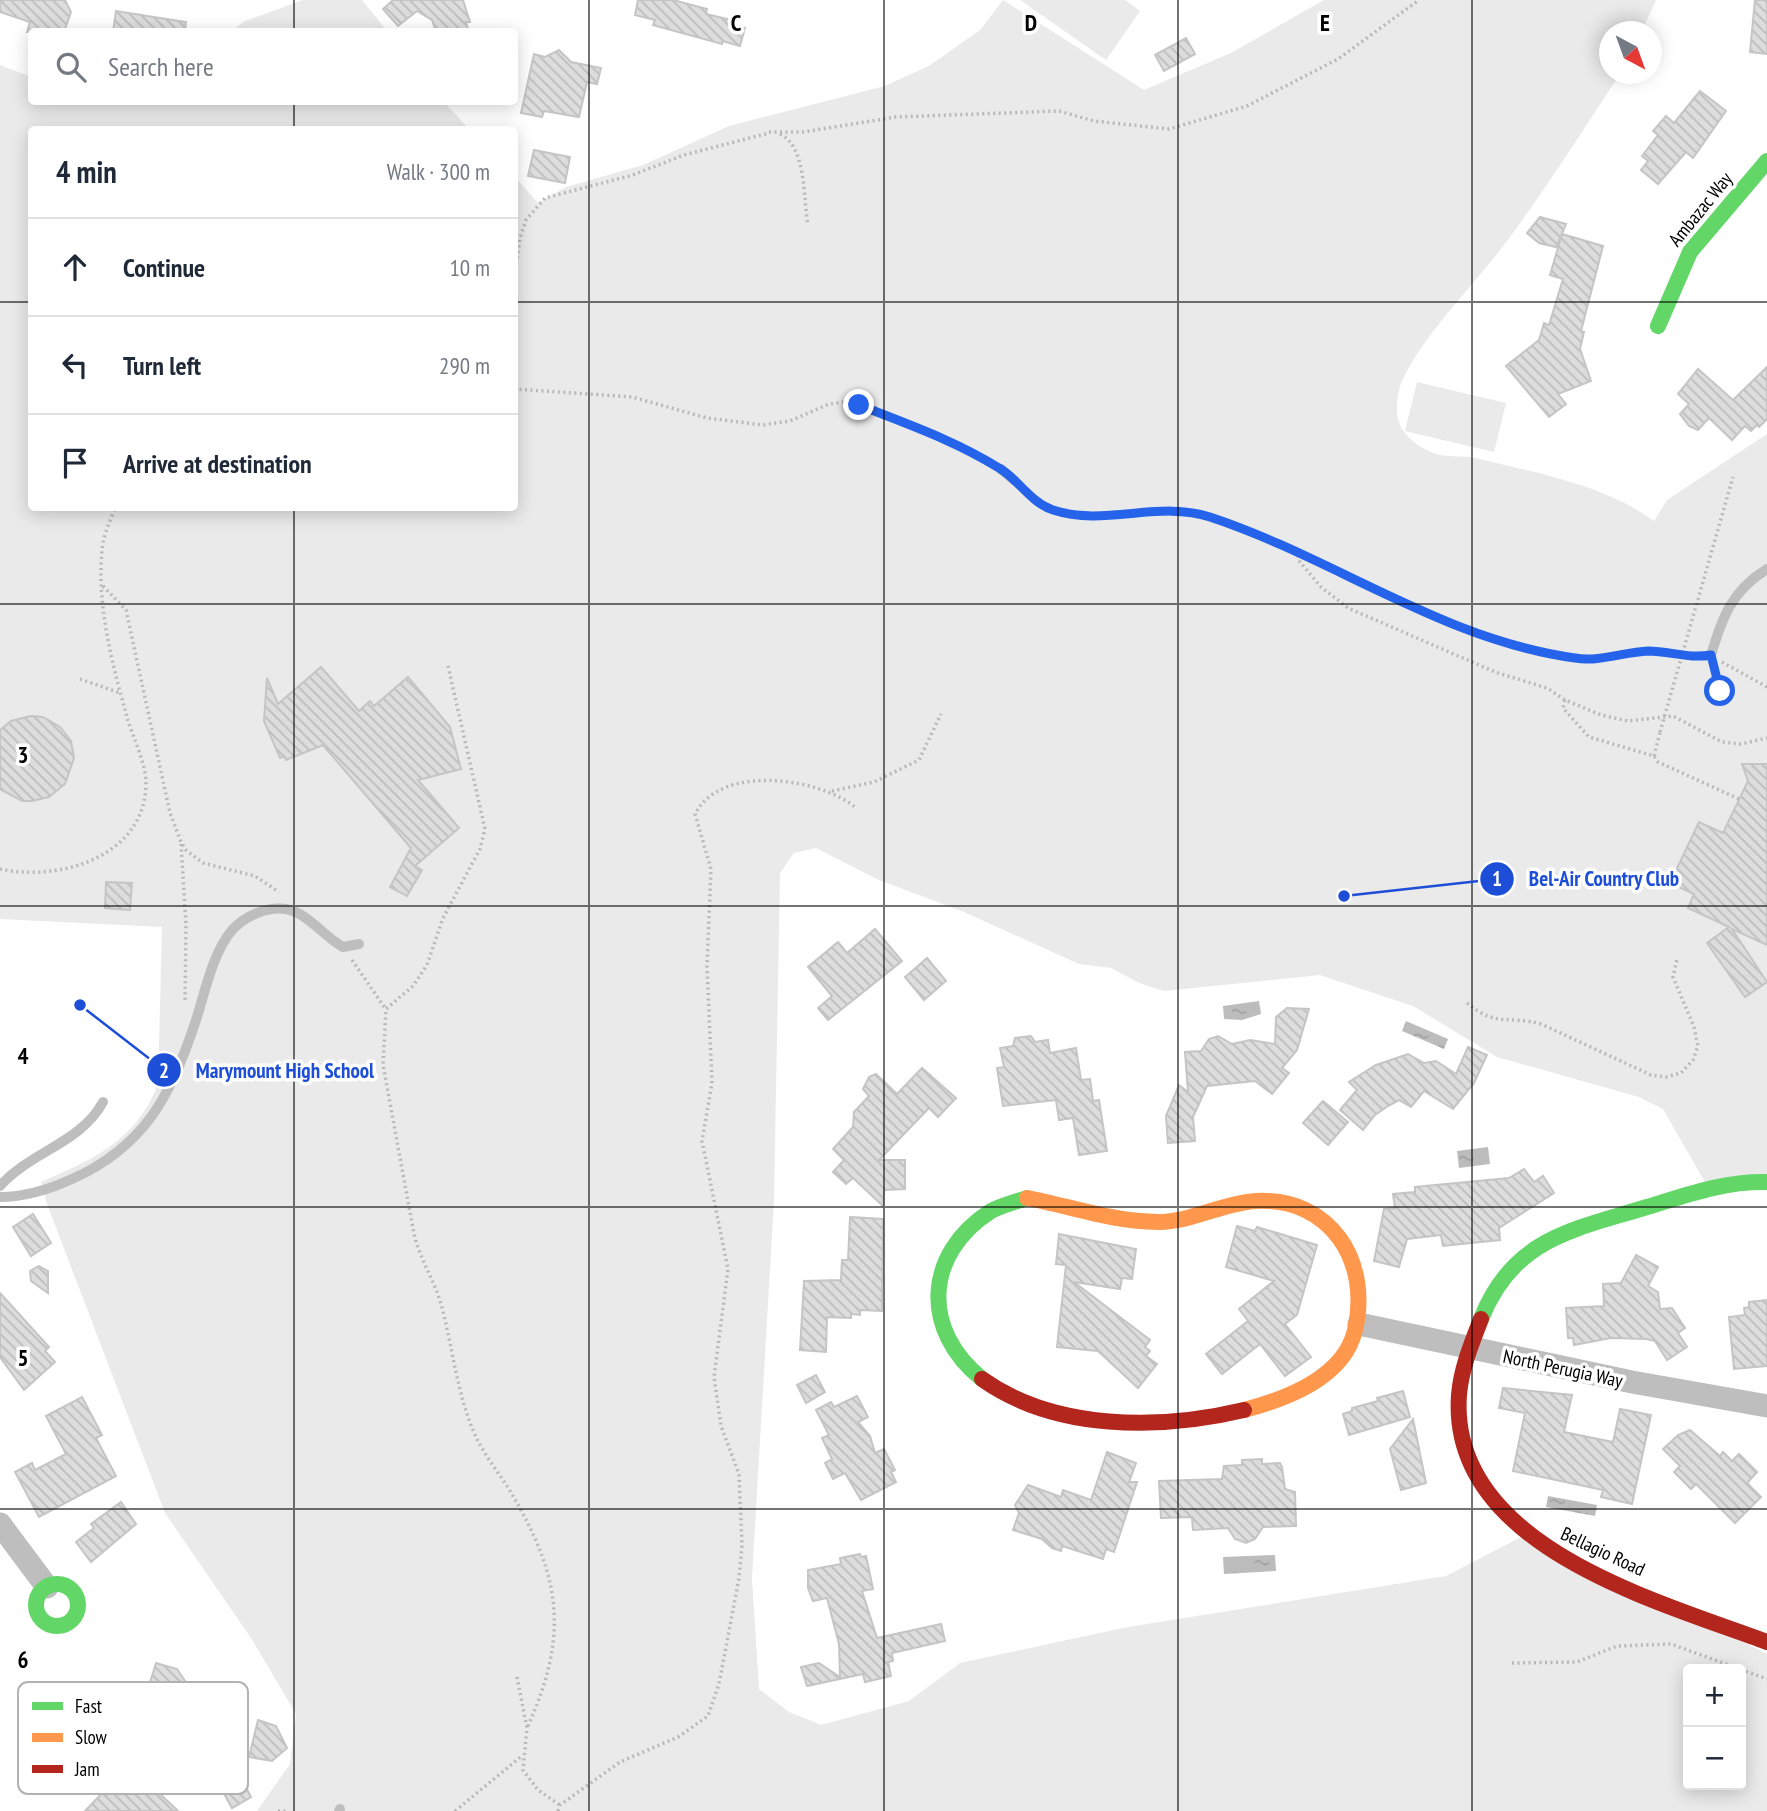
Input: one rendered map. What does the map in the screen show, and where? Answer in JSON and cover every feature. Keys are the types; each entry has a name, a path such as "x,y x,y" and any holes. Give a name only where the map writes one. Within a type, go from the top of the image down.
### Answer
{"street":[{"name":"Ambazac Way","path":"1658,326 1690,251 1767,161"},
{"name":"Bellagio Road","path":"1767,1182 1687,1192 1564,1230 1530,1251 1503,1278 1486,1303 1460,1380 1460,1419 1468,1451 1481,1480 1500,1508 1527,1534 1581,1568 1767,1642"},
{"path":"1027,1198 1130,1222 1192,1219 1229,1204 1262,1199 1295,1206 1324,1222 1347,1247 1355,1274 1359,1324 1344,1356 1317,1379 1238,1413 1171,1423 1087,1419 1011,1397 983,1379 946,1338 938,1297 947,1259 965,1233 992,1210 1027,1198"},
{"name":"North Perugia Way","path":"1359,1324 1471,1349 1767,1406"},
{"path":"0,1524 47,1587"}],"lane":[{"path":"1001,469 1014,480"},
{"path":"1711,655 1723,615 1745,583 1767,569"},
{"path":"0,1197 20,1197 57,1186 107,1163 125,1148 147,1123 170,1086 185,1054 216,959 233,930 253,913 282,908 295,911 342,947 359,944"},
{"path":"0,1186 31,1159 85,1128 103,1102"}],"path":[{"path":"518,252 526,220 544,198 633,175 684,155 769,132 803,132 896,117 1059,111 1094,121 1169,129 1247,106 1338,59 1419,0"},
{"path":"769,132 778,133 792,143 799,160 808,225"},
{"path":"518,388 632,397 707,418 763,425 790,421 829,404 843,402 943,437 1001,469"},
{"path":"1654,756 1733,477"},
{"path":"1014,480 1040,503 1066,514 1095,517 1181,511 1208,516 1296,550 1421,611 1496,640 1577,659 1612,658 1647,651 1698,657 1711,655 1767,687"},
{"path":"0,869 56,873 79,867 103,855 123,839 143,806 146,782 120,693 106,627 103,542 114,511"},
{"path":"1296,550 1300,562 1321,587 1348,608 1495,672 1547,688 1565,700 1601,715 1628,721 1673,716 1722,742 1741,744 1767,738"},
{"path":"103,586 125,610 170,813 181,842 186,850 203,863 268,882 282,897 282,908"},
{"path":"1711,655 1721,697"},
{"path":"386,1009 413,986 427,965 443,918 481,849 485,829 448,666"},
{"path":"80,679 120,693"},
{"path":"1565,700 1563,708 1589,737 1654,756 1658,762 1739,799"},
{"path":"832,791 874,782 919,760 941,714"},
{"path":"558,1811 561,1805 620,1762 678,1737 708,1716 719,1684 739,1578 742,1545 740,1474 721,1426 714,1377 728,1269 702,1141 712,1083 707,966 711,869 695,814 717,791 747,782 812,785 832,791 855,807"},
{"path":"181,842 186,925 185,1003"},
{"path":"342,947 386,1009 383,1065 420,1259 439,1299 465,1406 477,1438 511,1492 539,1546 554,1598 552,1658 547,1683 527,1728 523,1770 538,1790 561,1805"},
{"path":"1467,1003 1493,1020 1527,1020 1541,1024 1651,1075 1674,1075 1689,1066 1698,1046 1694,1027 1673,977 1677,959"},
{"path":"1512,1663 1577,1662 1617,1646 1671,1644 1767,1679"},
{"path":"517,1677 527,1728"},
{"path":"454,1811 524,1754"},
{"path":"278,1811 288,1811"}],"shaded area":[{"path":"303,0 362,0 385,28 235,28 245,21"},
{"path":"1003,0 1144,90 1231,53 1324,0 1656,0 1647,21 1599,21 1599,84 1613,84 1522,221 1416,355 1399,391 1397,413 1402,430 1433,453 1475,458 1568,481 1613,498 1654,521 1667,500 1767,434 1767,1182 1709,1189 1663,1109 1639,1097 1497,1057 1413,1006 1320,975 1164,991 1139,983 1111,968 1079,964 964,912 879,880 816,848 794,853 780,873 774,1201 752,1578 759,1689 789,1712 821,1725 909,1701 960,1663 1128,1627 1446,1576 1527,1534 1767,1654 1767,1811 257,1811 290,1764 296,1714 253,1641 165,1513 41,1182 79,1165 111,1146 138,1120 149,1104 158,1084 162,927 0,919 0,65 28,76 28,105 447,105 466,126 28,126 28,511 518,511 518,180 538,203 566,187 643,165 729,126 885,86 929,66 980,30"},
{"path":"1020,0 1125,0 1140,11 1106,60"},
{"path":"1417,382 1506,403 1494,452 1405,431"}],"water":[{"path":"1259,1001 1261,1014 1242,1020 1224,1019 1223,1006"},
{"path":"1406,1021 1448,1039 1444,1049 1402,1031"},
{"path":"1488,1147 1490,1164 1459,1168 1457,1151"},
{"path":"1548,1496 1597,1505 1595,1516 1546,1507"},
{"path":"1275,1555 1276,1571 1224,1574 1223,1557"}],"building":[{"path":"0,0 65,0 71,12 65,28 28,28 30,22 0,12"},
{"path":"393,0 463,0 470,22 466,22 468,28 435,28 432,20 417,11 398,26 383,9"},
{"path":"638,0 673,0 707,9 706,14 727,19 726,23 745,28 740,46 722,41 722,44 653,25 655,20 635,15"},
{"path":"1755,0 1767,0 1767,54 1750,52"},
{"path":"116,11 186,22 185,28 114,28"},
{"path":"1186,38 1195,54 1164,71 1155,55"},
{"path":"559,50 571,62 601,68 597,84 587,82 579,117 544,111 542,117 521,113 534,54 545,57"},
{"path":"1700,91 1726,111 1693,158 1686,152 1658,184 1641,170 1648,161 1642,156 1658,135 1653,131 1666,116 1674,123"},
{"path":"534,150 570,157 565,183 528,176"},
{"path":"1540,217 1566,224 1556,247 1539,243 1527,233"},
{"path":"1562,234 1603,246 1581,331 1584,332 1580,349 1591,381 1558,394 1566,404 1549,417 1506,366 1539,340 1544,323 1549,325 1563,279 1550,275"},
{"path":"1767,367 1767,419 1759,427 1757,425 1751,431 1745,426 1732,440 1709,418 1698,430 1689,426 1680,414 1689,404 1678,394 1698,369 1733,400"},
{"path":"321,667 359,711 370,701 374,706 408,677 450,727 461,769 418,780 459,828 415,866 422,870 407,896 390,887 411,848 323,745 286,760 284,756 280,758 264,721 267,678 278,704"},
{"path":"31,716 43,717 60,727 71,741 74,758 65,784 49,797 22,801 0,789 0,730 11,721"},
{"path":"1742,764 1767,764 1767,945 1732,929 1767,982 1745,997 1707,943 1729,927 1688,908 1694,894 1670,883 1699,822 1723,833 1748,781"},
{"path":"106,882 132,883 130,910 105,908"},
{"path":"875,929 902,961 828,1020 818,1008 832,996 808,967 838,942 847,953"},
{"path":"927,958 946,981 924,1000 905,977"},
{"path":"1287,1008 1309,1009 1297,1050 1282,1068 1289,1073 1272,1094 1255,1081 1207,1086 1193,1117 1195,1141 1168,1143 1166,1116 1179,1085 1188,1092 1185,1052 1201,1051 1209,1039 1218,1036 1232,1044 1250,1040 1275,1044 1276,1017"},
{"path":"1031,1036 1035,1042 1048,1040 1050,1053 1076,1048 1081,1080 1090,1079 1093,1101 1099,1100 1107,1151 1079,1155 1073,1118 1059,1120 1056,1100 1003,1106 997,1068 1004,1067 1000,1048 1013,1046 1015,1038"},
{"path":"1468,1047 1487,1055 1474,1083 1453,1109 1424,1091 1411,1107 1399,1100 1388,1106 1375,1115 1363,1130 1340,1110 1357,1090 1349,1082 1376,1065 1408,1054 1424,1063 1436,1061 1456,1074"},
{"path":"922,1068 956,1098 938,1117 929,1108 879,1160 905,1160 905,1189 884,1190 883,1206 853,1178 846,1184 833,1172 844,1160 833,1149 853,1127 854,1112 869,1096 863,1089 869,1077 876,1074 897,1094"},
{"path":"1323,1101 1348,1122 1328,1145 1303,1123"},
{"path":"1524,1169 1534,1182 1543,1176 1554,1193 1499,1228 1500,1240 1443,1246 1441,1235 1407,1239 1399,1267 1374,1261 1384,1209 1395,1208 1393,1194 1415,1192 1415,1187 1509,1178"},
{"path":"33,1214 51,1243 31,1256 13,1227"},
{"path":"850,1217 883,1219 882,1311 860,1310 860,1315 851,1314 851,1318 827,1317 826,1352 800,1350 804,1281 841,1280 842,1260 848,1260"},
{"path":"1237,1226 1255,1231 1257,1227 1317,1245 1297,1315 1285,1324 1311,1357 1285,1376 1260,1344 1222,1374 1206,1354 1248,1321 1239,1309 1274,1281 1226,1267"},
{"path":"1059,1234 1136,1249 1132,1279 1122,1278 1120,1289 1074,1282 1150,1340 1145,1347 1150,1351 1146,1356 1157,1364 1138,1388 1098,1351 1057,1347 1066,1265 1056,1264"},
{"path":"1636,1255 1658,1267 1648,1286 1658,1292 1660,1309 1672,1308 1685,1328 1678,1333 1687,1347 1667,1360 1655,1341 1647,1339 1611,1338 1574,1345 1573,1338 1568,1338 1566,1308 1604,1306 1603,1284 1621,1283"},
{"path":"39,1266 48,1271 48,1293 31,1281 30,1271"},
{"path":"0,1293 49,1347 45,1351 55,1362 24,1390 0,1357"},
{"path":"1767,1300 1767,1366 1734,1369 1729,1317 1745,1315 1744,1308 1749,1307 1749,1302"},
{"path":"816,1375 825,1392 806,1403 797,1385"},
{"path":"1503,1388 1572,1395 1564,1432 1613,1442 1620,1409 1651,1415 1632,1504 1601,1497 1603,1490 1513,1471 1525,1413 1499,1408"},
{"path":"1403,1391 1410,1417 1349,1435 1343,1414 1352,1411 1352,1408 1378,1401 1377,1398"},
{"path":"857,1396 868,1417 858,1422 870,1436 875,1453 884,1449 895,1470 891,1472 896,1482 861,1500 845,1473 833,1479 825,1463 832,1459 822,1438 829,1435 816,1410 831,1402 834,1407"},
{"path":"82,1397 102,1435 96,1438 116,1476 39,1517 15,1472 32,1463 35,1470 66,1454 46,1416"},
{"path":"1413,1419 1426,1483 1401,1490 1390,1449"},
{"path":"1690,1430 1720,1456 1723,1452 1732,1461 1739,1454 1757,1472 1747,1483 1761,1497 1735,1523 1696,1484 1691,1489 1674,1472 1680,1466 1663,1449 1678,1435"},
{"path":"1107,1452 1136,1463 1129,1482 1137,1482 1114,1552 1106,1549 1103,1559 1062,1546 1061,1551 1052,1548 1042,1539 1013,1530 1019,1513 1015,1505 1028,1485 1061,1497 1063,1490 1091,1500"},
{"path":"1262,1459 1262,1464 1280,1463 1285,1489 1295,1492 1296,1526 1263,1527 1255,1539 1246,1543 1235,1539 1228,1528 1193,1530 1192,1517 1161,1518 1159,1481 1222,1479 1224,1466 1242,1465 1242,1460"},
{"path":"121,1502 136,1524 91,1562 76,1542 94,1528 91,1524"},
{"path":"860,1554 861,1557 866,1556 873,1589 862,1591 877,1638 941,1624 945,1641 892,1653 893,1661 888,1662 891,1676 865,1682 863,1674 807,1686 801,1667 819,1663 840,1677 839,1644 827,1598 813,1601 808,1588 808,1570 841,1564 840,1558"},
{"path":"156,1663 177,1669 186,1682 150,1682"},
{"path":"258,1720 276,1726 287,1748 272,1761 249,1757"},
{"path":"248,1791 251,1797 232,1808 224,1794 248,1794"},
{"path":"101,1794 160,1794 178,1811 85,1811"}],"traffic: fast":[{"path":"1658,326 1690,252 1767,161"},
{"path":"1481,1319 1494,1292 1510,1271 1528,1254 1548,1241 1594,1223 1691,1194 1721,1186 1767,1182"},
{"path":"982,1379 962,1359 948,1338 940,1316 939,1293 943,1270 953,1248 969,1229 991,1211 1027,1198"},
{"path":"57,1584 72,1590 78,1605 72,1620 57,1626 42,1620 36,1605 42,1590 57,1584"}],"traffic: slow":[{"path":"1027,1198 1108,1217 1158,1222 1183,1219 1243,1202 1282,1203 1305,1210 1325,1222 1340,1238 1357,1281 1355,1330 1349,1347 1326,1374 1311,1384 1278,1400 1244,1410"}],"traffic: jam":[{"path":"1481,1319 1464,1366 1459,1395 1465,1447 1487,1492 1523,1529 1568,1560 1619,1586 1767,1642"},
{"path":"982,1379 1011,1396 1042,1409 1109,1422 1178,1421 1244,1410"}],"place":[{"name":"Bel-Air Country Club","path":"1344,896"},
{"name":"Marymount High School","path":"80,1005"}],"route":[{"path":"859,405 943,437 1001,469 1049,509 1095,517 1181,511 1208,516 1296,550 1421,611 1496,640 1577,659 1612,658 1647,651 1676,656 1711,655 1720,691"}]}
